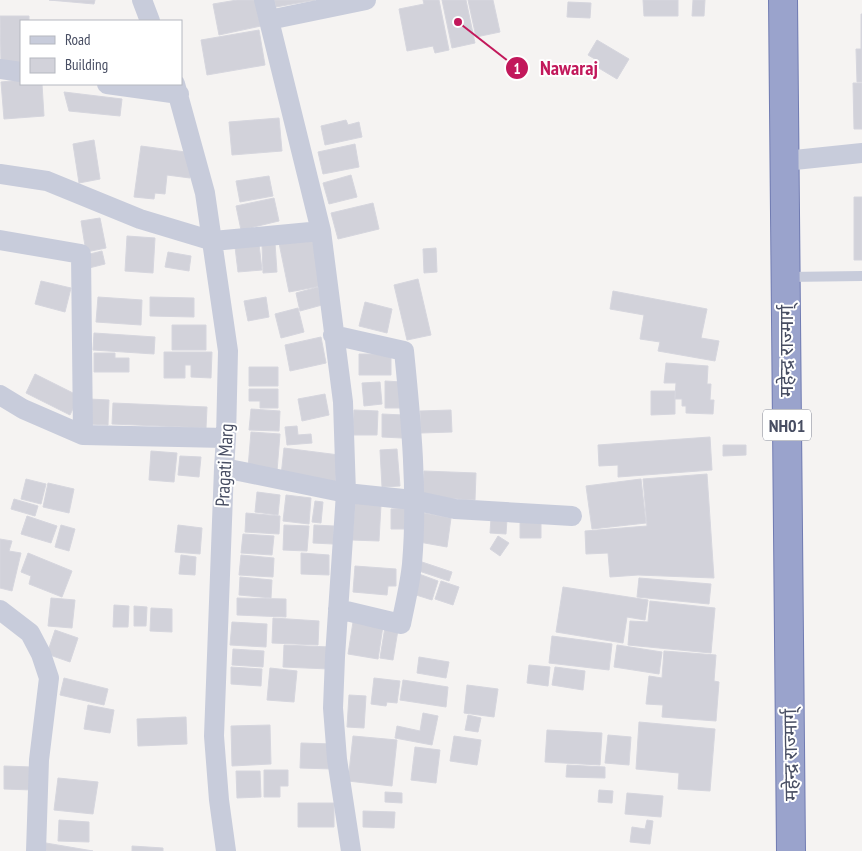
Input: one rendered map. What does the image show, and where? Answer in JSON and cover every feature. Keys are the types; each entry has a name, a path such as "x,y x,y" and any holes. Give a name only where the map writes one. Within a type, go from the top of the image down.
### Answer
{"highway":[{"name":"महेन्द्र राज्मार्ग्","path":"783,0 791,851"}],"street":[{"path":"142,0 150,20"},
{"path":"264,0 321,231 343,402 346,493 338,609 334,708 337,759 351,851"},
{"path":"269,20 366,0"},
{"path":"0,69 20,72"},
{"path":"121,85 177,89"},
{"name":"Pragati Marg","path":"177,89 205,193 228,351 214,736 219,800 226,851"},
{"path":"785,161 862,153"},
{"path":"0,174 47,181 140,219 213,241 321,231"},
{"path":"0,240 81,254 83,435"},
{"path":"333,335 404,351 411,424 413,500 412,564 401,624 338,609"},
{"path":"0,395 23,409 83,435 226,438"},
{"path":"224,468 346,493 413,500 455,509 572,516"},
{"path":"0,610 30,633 41,654 49,678 38,760 36,851"}],"lane":[{"path":"786,277 862,276"}],"building":[{"path":"49,0 95,0 94,4"},
{"path":"237,0 255,0 261,26 219,35 213,4"},
{"path":"274,0 315,0 276,7"},
{"path":"423,0 439,0 449,50 435,53 433,46 407,51 399,9 424,4"},
{"path":"442,0 466,0 475,43 452,48"},
{"path":"468,0 493,0 500,32 476,37"},
{"path":"643,0 678,0 678,16 644,16"},
{"path":"693,0 705,0 704,16 692,16"},
{"path":"568,2 591,3 590,18 567,17"},
{"path":"861,14 862,82 857,82 856,49 861,49"},
{"path":"0,16 29,16 29,20 20,20 20,64 1,64"},
{"path":"259,30 265,65 207,75 201,40"},
{"path":"597,40 629,59 617,79 597,67 600,62 588,55"},
{"path":"20,80 20,85 42,85 44,116 4,119 1,82"},
{"path":"853,83 862,83 862,129 854,129"},
{"path":"64,92 122,99 120,116 69,111"},
{"path":"279,118 282,151 232,155 229,122"},
{"path":"346,120 348,125 359,122 362,137 325,145 321,126"},
{"path":"94,140 100,179 79,183 73,144"},
{"path":"355,144 359,167 323,174 318,152"},
{"path":"141,146 193,153 190,178 167,175 165,194 155,193 154,199 134,197"},
{"path":"351,175 357,197 329,204 323,183"},
{"path":"269,176 273,196 240,202 236,181"},
{"path":"854,197 862,197 862,260 854,260"},
{"path":"274,198 279,221 241,230 236,206"},
{"path":"373,203 379,229 338,239 331,213"},
{"path":"100,218 106,248 86,252 81,221"},
{"path":"127,236 155,238 153,273 125,271"},
{"path":"312,237 321,286 289,292 279,243"},
{"path":"275,243 277,272 263,273 262,244"},
{"path":"259,244 262,270 238,272 235,247"},
{"path":"436,248 437,272 424,273 423,249"},
{"path":"102,251 105,264 89,268 86,255"},
{"path":"168,252 191,256 189,271 165,267"},
{"path":"418,279 431,335 407,340 394,285"},
{"path":"41,281 71,288 65,312 35,304"},
{"path":"318,287 322,305 300,311 296,293"},
{"path":"613,291 707,309 701,338 719,341 715,361 658,351 660,342 640,339 644,315 610,309"},
{"path":"98,297 142,300 141,325 96,322"},
{"path":"150,297 194,298 194,317 150,316"},
{"path":"266,297 269,317 248,321 244,301"},
{"path":"365,302 392,309 387,333 359,326"},
{"path":"298,308 304,332 281,338 275,314"},
{"path":"172,325 206,325 206,350 172,350"},
{"path":"94,333 155,337 154,354 93,350"},
{"path":"321,337 326,363 290,371 285,345"},
{"path":"164,352 212,352 211,378 191,377 191,365 185,365 185,378 164,378"},
{"path":"94,353 115,353 115,358 129,358 129,372 94,372"},
{"path":"359,354 391,354 391,375 359,375"},
{"path":"666,363 708,366 707,384 711,384 710,400 714,400 713,414 686,413 686,406 682,406 682,399 675,399 676,383 664,383"},
{"path":"249,367 278,367 278,386 249,386"},
{"path":"35,374 79,396 70,415 26,393"},
{"path":"385,381 402,382 402,408 385,408"},
{"path":"380,382 382,404 364,406 362,383"},
{"path":"249,389 278,389 278,408 260,408 260,401 249,401"},
{"path":"651,391 675,391 675,414 651,415"},
{"path":"325,394 329,415 302,421 298,399"},
{"path":"89,399 109,400 108,425 88,424"},
{"path":"113,403 207,407 206,428 112,424"},
{"path":"251,409 280,411 279,431 249,430"},
{"path":"354,410 378,411 377,435 353,435"},
{"path":"451,410 452,432 421,433 420,411"},
{"path":"382,414 403,415 402,438 382,437"},
{"path":"297,426 298,435 311,434 312,443 287,445 285,427"},
{"path":"251,432 280,434 277,471 248,468"},
{"path":"710,437 712,470 618,477 618,465 599,466 598,445"},
{"path":"723,445 746,445 746,455 723,456"},
{"path":"284,448 339,455 335,483 281,476"},
{"path":"397,449 400,486 382,487 380,450"},
{"path":"151,451 177,453 174,482 149,480"},
{"path":"180,456 201,457 199,477 178,475"},
{"path":"424,471 476,473 475,500 423,497"},
{"path":"707,474 714,578 638,575 610,577 608,553 586,554 585,531 647,526 643,479"},
{"path":"26,479 46,484 41,504 21,499"},
{"path":"641,479 646,523 592,529 586,486"},
{"path":"48,483 74,489 69,513 43,507"},
{"path":"257,492 280,495 278,515 255,512"},
{"path":"286,495 311,498 309,524 283,521"},
{"path":"14,499 38,506 35,516 11,509"},
{"path":"315,501 323,502 321,523 312,522"},
{"path":"355,503 381,505 379,541 352,540"},
{"path":"406,508 406,529 391,529 391,509"},
{"path":"246,513 280,516 279,534 245,532"},
{"path":"424,513 451,518 447,547 419,542"},
{"path":"27,516 57,526 51,543 21,534"},
{"path":"491,518 507,519 506,534 490,533"},
{"path":"520,519 541,519 541,538 520,538"},
{"path":"61,525 75,529 69,551 55,547"},
{"path":"178,525 202,528 200,554 175,552"},
{"path":"284,525 309,526 307,551 283,550"},
{"path":"314,525 334,526 333,544 313,543"},
{"path":"243,534 274,536 272,555 241,553"},
{"path":"498,536 509,543 500,556 490,549"},
{"path":"0,539 12,541 9,551 21,553 12,591 0,588"},
{"path":"28,553 72,571 62,597 29,584 31,576 21,572"},
{"path":"301,553 329,555 329,575 301,574"},
{"path":"181,555 196,557 195,575 179,574"},
{"path":"241,555 274,558 273,577 239,575"},
{"path":"422,562 452,572 449,581 419,571"},
{"path":"355,566 396,569 396,586 388,586 387,595 353,592"},
{"path":"419,574 438,581 432,600 413,594"},
{"path":"240,577 272,580 271,598 239,595"},
{"path":"639,578 711,584 709,604 637,597"},
{"path":"441,581 459,587 453,605 435,599"},
{"path":"563,587 648,600 645,620 627,617 623,643 556,632"},
{"path":"51,598 75,600 72,628 48,626"},
{"path":"237,598 286,599 286,617 237,615"},
{"path":"650,601 715,608 711,653 628,645 630,621 648,622"},
{"path":"114,605 129,606 128,627 113,627"},
{"path":"134,606 147,607 146,626 134,626"},
{"path":"151,608 172,609 172,632 150,631"},
{"path":"273,618 319,621 318,645 272,643"},
{"path":"232,622 267,624 266,647 230,645"},
{"path":"353,622 383,626 378,659 348,654"},
{"path":"385,627 398,630 393,660 380,658"},
{"path":"55,630 78,638 70,662 47,654"},
{"path":"552,636 612,644 609,670 549,663"},
{"path":"284,645 330,647 329,669 283,667"},
{"path":"617,645 662,652 659,674 614,667"},
{"path":"233,649 264,651 263,667 232,665"},
{"path":"664,651 716,655 714,681 719,682 716,721 662,717 663,705 646,704 649,676 662,678"},
{"path":"419,657 449,662 446,678 417,673"},
{"path":"529,665 550,667 548,686 527,683"},
{"path":"231,667 262,669 261,686 231,684"},
{"path":"555,667 585,671 583,690 552,685"},
{"path":"270,668 297,671 294,702 267,700"},
{"path":"64,678 108,689 104,705 60,695"},
{"path":"374,678 400,681 397,703 387,702 386,706 371,704"},
{"path":"403,680 448,687 446,707 400,700"},
{"path":"467,685 498,689 494,717 464,713"},
{"path":"349,695 366,696 364,728 347,727"},
{"path":"88,705 114,710 110,733 84,729"},
{"path":"423,713 438,716 432,745 395,738 397,726 420,731"},
{"path":"468,715 481,718 478,732 465,730"},
{"path":"186,717 187,744 138,746 137,719"},
{"path":"639,722 715,729 710,791 678,789 679,773 636,769"},
{"path":"270,725 271,764 232,766 231,726"},
{"path":"547,730 602,733 600,765 545,762"},
{"path":"608,735 631,737 629,765 605,763"},
{"path":"353,736 397,740 392,786 348,781"},
{"path":"454,736 481,740 477,765 450,761"},
{"path":"301,743 333,744 333,769 300,768"},
{"path":"415,747 440,750 436,783 411,780"},
{"path":"567,765 605,767 605,778 566,777"},
{"path":"4,766 32,767 32,790 4,789"},
{"path":"264,770 288,770 288,786 280,786 280,797 264,797"},
{"path":"236,771 260,771 261,797 237,798"},
{"path":"58,778 98,782 93,814 54,810"},
{"path":"599,790 613,791 612,803 598,802"},
{"path":"385,792 402,793 402,803 385,802"},
{"path":"627,793 663,796 661,817 625,814"},
{"path":"298,803 334,803 334,827 298,827"},
{"path":"363,811 395,812 394,828 363,827"},
{"path":"59,820 89,822 89,842 58,841"},
{"path":"647,820 653,821 650,844 630,842 632,827 645,829"},
{"path":"46,843 93,851 45,851"},
{"path":"132,846 163,848 163,851 132,851"}],"place":[{"name":"Nawaraj","path":"458,22"}]}
